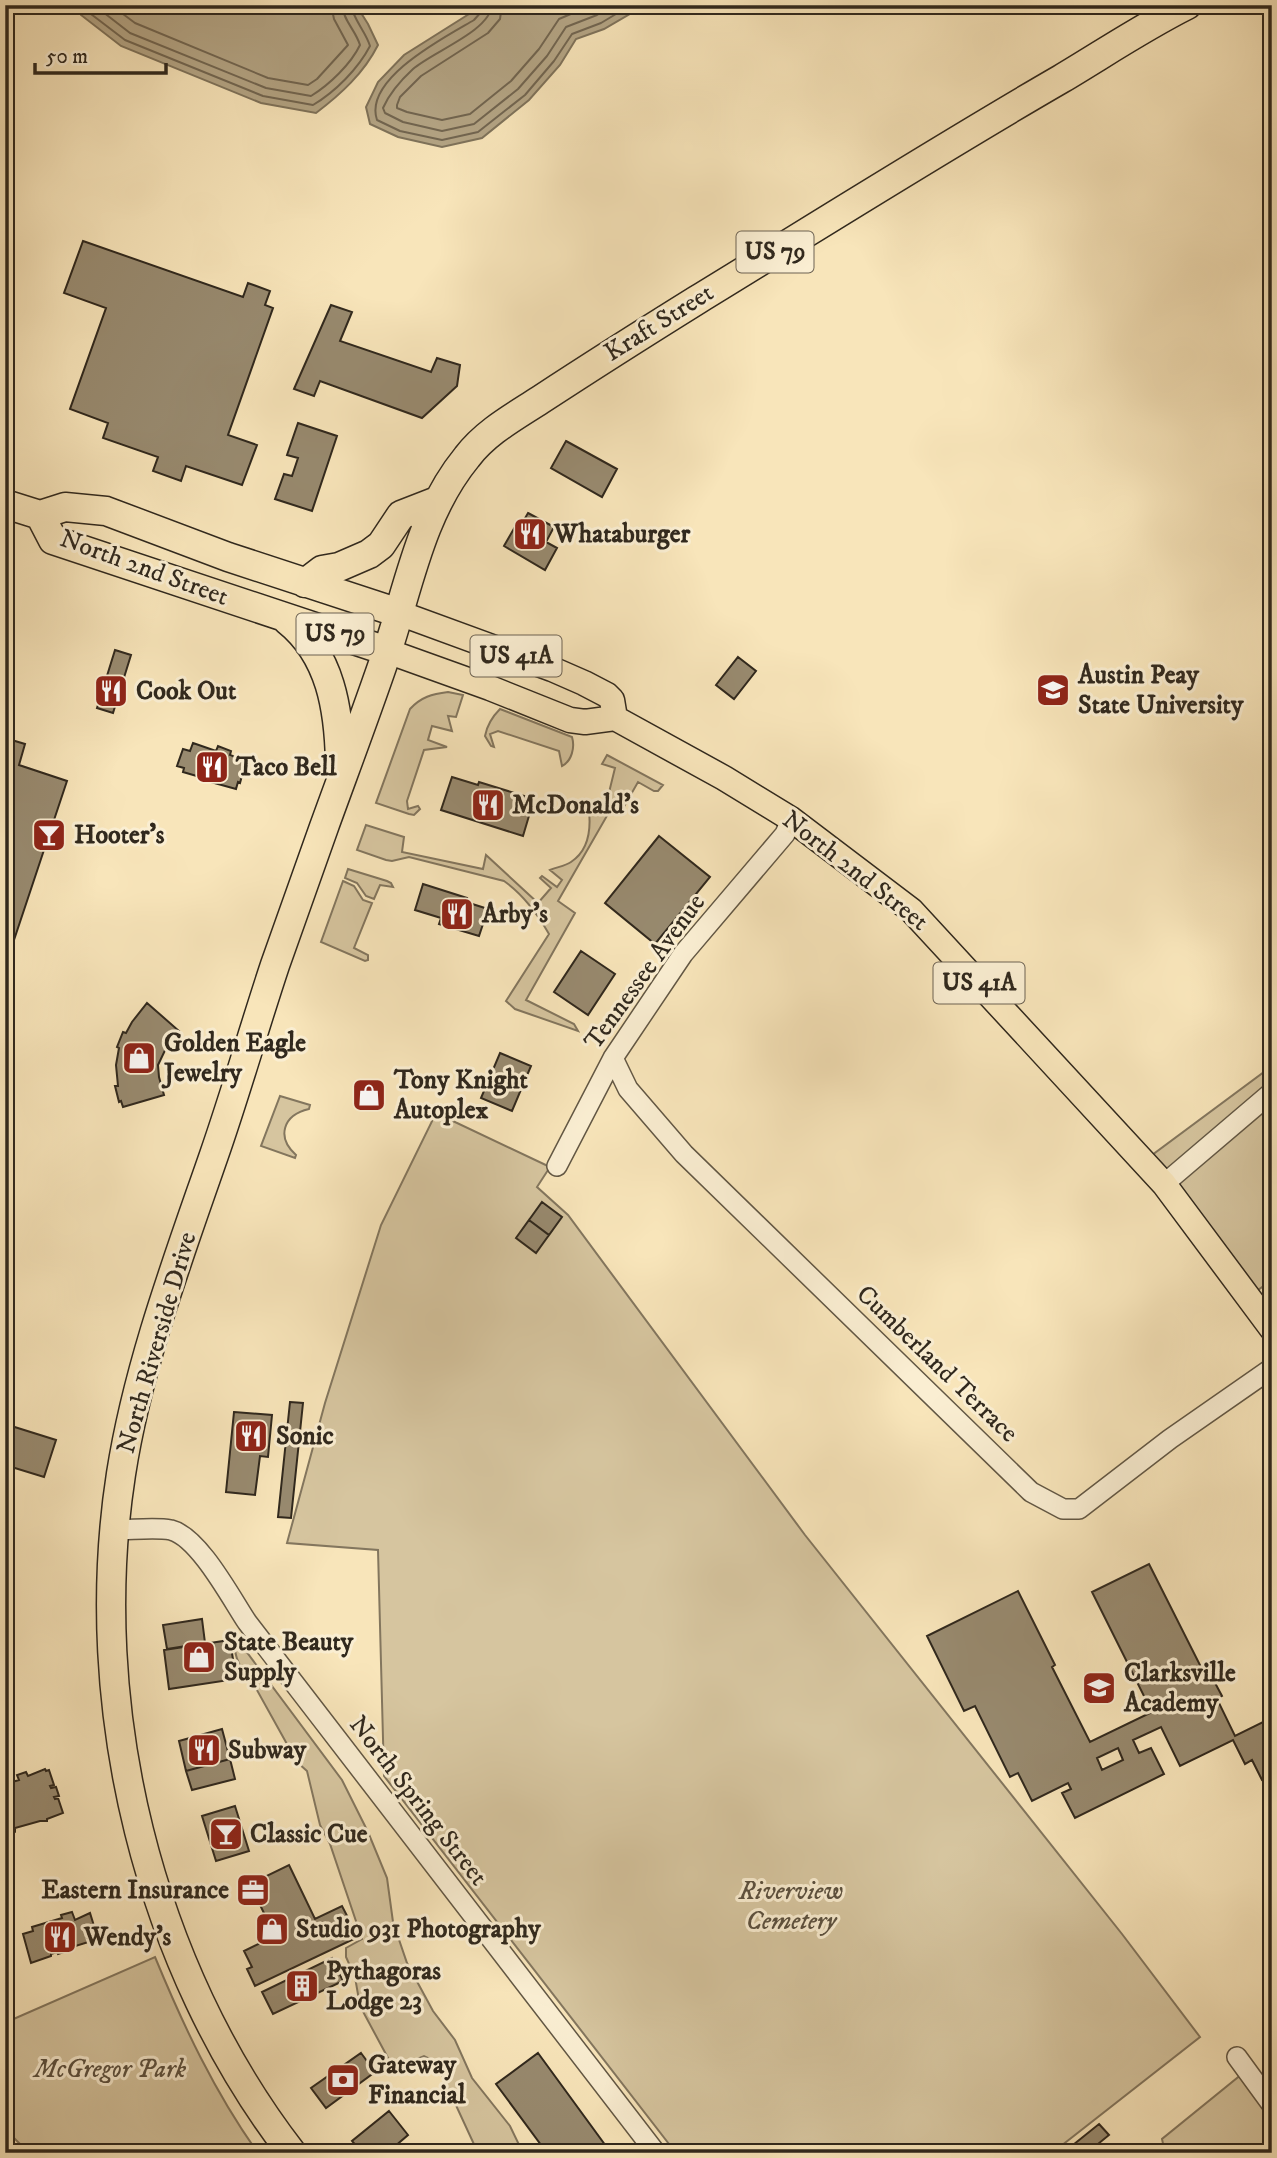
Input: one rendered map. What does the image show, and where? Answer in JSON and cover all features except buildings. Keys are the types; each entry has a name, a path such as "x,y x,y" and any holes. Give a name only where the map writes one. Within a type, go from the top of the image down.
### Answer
{"highway":[{"name":"Kraft Street","path":"399,613 421,538 437,501 468,454 495,430 586,368 931,155 1187,5"},
{"name":"US 79","path":"305,583 322,570 339,567 369,554 381,545 401,515 437,501"},
{"path":"5,504 40,516"},
{"name":"North 2nd Street","path":"387,651 52,540 40,516 65,507 106,511 228,557 399,613"},
{"name":"North Riverside Drive","path":"292,2153 268,2122 211,2023 168,1926 144,1848 119,1724 113,1664 115,1530 122,1473 144,1372 276,961 399,613"},
{"path":"283,617 299,629 312,646 330,680 340,732 341,780"}],"main road":[{"name":"North 2nd Street","path":"399,613 584,683 607,695 614,706 615,718"},
{"name":"North 2nd Street","path":"387,651 570,720 585,722 615,718 792,819 911,910 1164,1184 1272,1329"}],"street":[{"name":"Tennessee Avenue","path":"557,1166 613,1058 683,954 785,834 792,819"},
{"name":"Cumberland Terrace","path":"613,1058 628,1089 684,1154 1031,1492 1063,1509 1079,1509 1170,1439 1272,1368"},
{"path":"1164,1184 1272,1093"},
{"name":"North Spring Street","path":"115,1530 170,1530 188,1538 202,1554 247,1622 656,2153"},
{"path":"1237,2057 1272,2105"}],"green space":[{"path":"448,692 463,695 456,717 448,716 452,731 432,726 428,740 447,747 424,750 407,801 408,809 418,806 420,809 414,815 376,803 410,709 427,697"},
{"path":"500,709 572,737 573,749 568,761 562,766 559,751 498,731 490,734 494,747 491,746 485,736 490,721"},
{"path":"607,755 663,785 658,791 654,791 638,782 621,812 612,807 558,901 575,913 526,1000 574,1024 578,1031 515,1009 506,1001 549,934 530,905 511,886 504,881 409,857 392,861 357,850 366,825 404,837 402,852 483,869 486,855 538,903 551,888 540,878 542,876 557,887 562,880 550,870 571,862 585,846 589,833 589,811 604,813 615,768 602,764"},
{"path":"348,869 387,881 393,887 380,885 374,899 366,896 357,883 345,878"},
{"path":"343,881 354,886 363,900 372,903 354,948 368,955 368,960 365,961 321,942"},
{"path":"1272,1066 1272,1280 1241,1302 1140,1164"},
{"path":"280,1096 310,1105 309,1109 293,1116 285,1128 286,1141 296,1155 295,1158 261,1146"},
{"name":"Riverview Cemetery","path":"436,1113 550,1167 537,1187 568,1215 805,1535 1122,1934 1200,2037 1052,2153 676,2153 384,1776 378,1550 287,1543 325,1403 381,1225"},
{"path":"237,1639 342,1780 387,1878 393,1922 407,1963 433,2011 455,2040 472,2078 510,2126 523,2153 478,2153 436,2062 424,2056 412,2061 405,2073 393,2073 388,2058 360,2006 355,1977 346,1957 346,1948 362,1939 330,1844 320,1825 307,1771 297,1762 248,1674 239,1663 235,1649"},
{"name":"McGregor Park","path":"155,1957 201,2058 258,2153 29,2153 5,2129 5,2017 9,2021"},
{"path":"1242,2074 1272,2116 1272,2153 1165,2153 1162,2139"}],"water":[{"path":"78,5 356,5 378,45 351,82 316,113 261,103 121,46 81,15"},
{"path":"478,5 652,5 642,7 604,29 576,39 560,65 529,100 482,138 442,147 398,137 370,124 366,107 378,82 404,55 469,14"}],"place":[{"name":"Whataburger","path":"530,534"},
{"name":"Austin Peay State University","path":"1053,690"},
{"name":"Cook Out","path":"111,691"},
{"name":"Taco Bell","path":"212,767"},
{"name":"McDonald's","path":"488,805"},
{"name":"Hooter's","path":"49,835"},
{"name":"Arby's","path":"457,914"},
{"name":"Golden Eagle Jewelry","path":"139,1058"},
{"name":"Tony Knight Autoplex","path":"369,1095"},
{"name":"Sonic","path":"251,1436"},
{"name":"State Beauty Supply","path":"199,1657"},
{"name":"Clarksville Academy","path":"1099,1688"},
{"name":"Subway","path":"204,1750"},
{"name":"Classic Cue","path":"226,1834"},
{"name":"Eastern Insurance","path":"253,1890"},
{"name":"Studio 931 Photography","path":"272,1929"},
{"name":"Wendy's","path":"60,1937"},
{"name":"Pythagoras Lodge 23","path":"302,1986"},
{"name":"Gateway Financial","path":"343,2080"}]}
